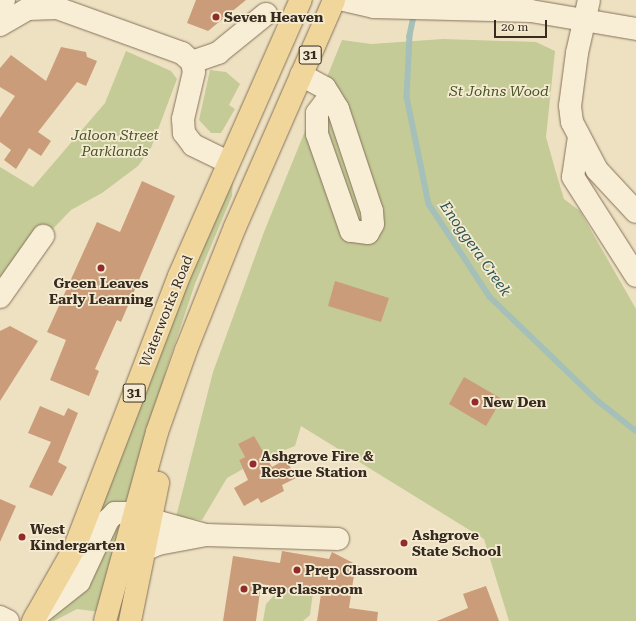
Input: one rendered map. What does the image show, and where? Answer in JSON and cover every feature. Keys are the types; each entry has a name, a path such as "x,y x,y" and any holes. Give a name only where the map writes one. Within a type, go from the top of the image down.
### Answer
{"main road":[{"name":"Waterworks Road","path":"35,619 75,547 179,276 228,162 301,0"},
{"name":"31","path":"143,517 157,432 186,350 257,174 334,0"},
{"path":"228,162 257,174"},
{"path":"130,621 144,550 143,517"},
{"path":"105,621 143,517"}],"street":[{"path":"344,0 383,7 531,11 587,9 636,29"},
{"path":"5,9 54,8 76,4 114,17 131,32 182,53 192,62 194,78 183,119 184,134 193,145 228,162"},
{"path":"587,9 570,106 572,122 597,170 636,212"},
{"path":"192,62 218,53 266,14"},
{"path":"301,75 318,83 330,96 347,130 372,211 373,224 368,233 351,231 317,134 316,113 330,96"},
{"path":"579,137 573,177 636,276"},
{"path":"0,297 43,236"},
{"path":"35,619 79,582 110,517 121,511 206,535"},
{"path":"144,550 158,544 206,535 338,539"},
{"path":"0,617 8,621"}],"green space":[{"name":"St Johns Wood","path":"443,39 536,42 555,51 546,137 564,199 580,211 636,309 636,621 509,621 484,539 301,426 295,446 267,457 265,453 238,444 245,457 239,460 243,469 227,478 202,520 176,517 213,372 264,232 342,40 371,44"},
{"name":"Jaloon Street Parklands","path":"126,51 171,71 177,79 151,148 138,166 102,193 71,210 0,284 0,167 33,187 105,103"},
{"path":"210,70 226,72 240,84 229,105 235,109 221,133 211,133 199,120"},
{"path":"233,179 232,196 195,284 166,370 133,502 114,503 79,568 179,302"},
{"path":"121,520 100,612 77,609 54,621 45,621 109,531"},
{"path":"281,588 313,592 310,615 303,621 263,621 266,604"}],"building":[{"path":"196,0 246,0 208,31 187,23"},
{"path":"61,47 86,52 87,57 97,61 86,86 77,82 38,132 51,141 41,156 29,148 16,169 4,160 11,150 0,142 0,118 15,96 0,87 0,68 11,55 46,81"},
{"path":"142,181 175,196 121,322 117,320 95,369 99,371 89,396 50,380 66,340 47,332 97,222 120,232"},
{"path":"335,281 389,298 381,322 328,306"},
{"path":"10,326 38,341 0,401 0,331"},
{"name":"New Den","path":"464,377 502,399 486,426 449,404"},
{"path":"40,406 64,416 68,408 78,413 58,462 67,467 52,496 29,487 51,442 28,433"},
{"path":"254,436 272,467 286,459 296,478 282,485 284,491 261,503 258,498 244,506 234,488 248,480 239,460 245,457 238,444"},
{"name":"West Kindergarten","path":"0,499 16,506 0,542"},
{"path":"282,551 329,559 332,552 359,566 354,575 349,608 378,612 377,621 317,621 321,594 261,584 256,621 223,621 233,556 280,563"},
{"path":"486,586 499,621 437,621 468,608 463,594"}],"waterway":[{"name":"Enoggera Creek","path":"415,12 410,36 407,97 429,204 490,297 598,401 636,431"}],"place":[{"name":"Seven Heaven","path":"216,17"},
{"name":"Green Leaves Early Learning","path":"101,268"},
{"name":"New Den","path":"475,402"},
{"name":"Ashgrove Fire & Rescue Station","path":"253,464"},
{"name":"West Kindergarten","path":"22,537"},
{"name":"Ashgrove State School","path":"404,543"},
{"name":"Prep Classroom","path":"297,570"},
{"name":"Prep classroom","path":"244,589"}]}
